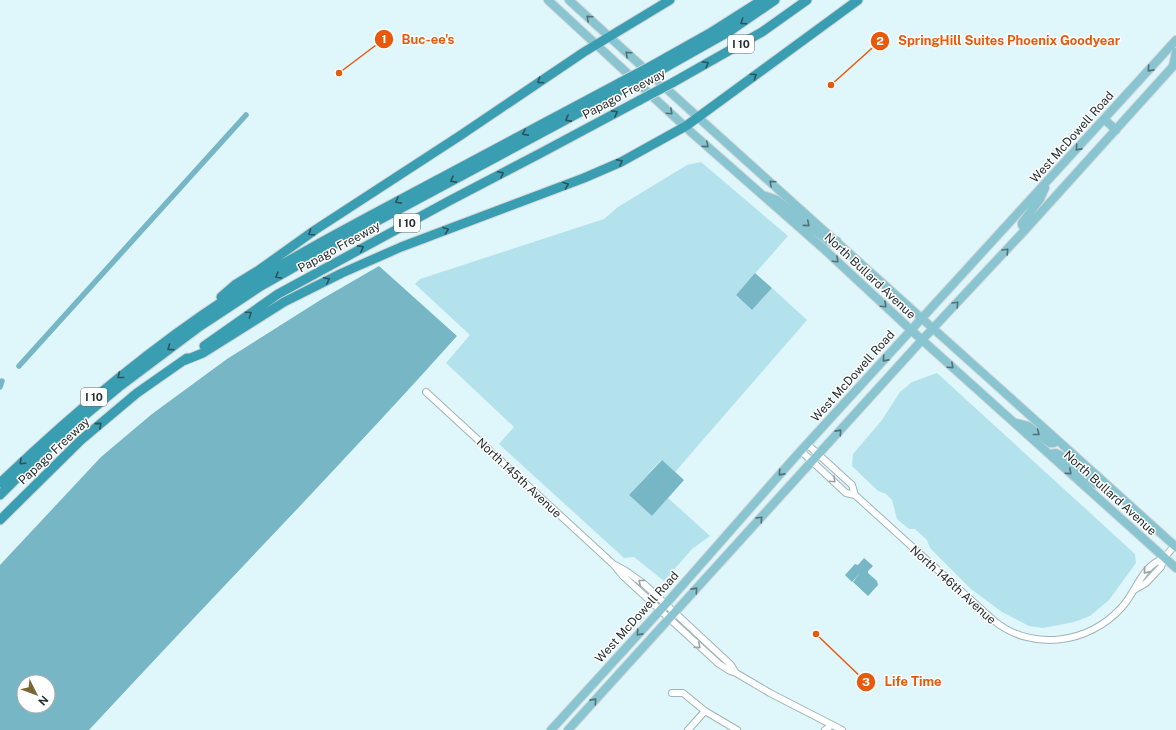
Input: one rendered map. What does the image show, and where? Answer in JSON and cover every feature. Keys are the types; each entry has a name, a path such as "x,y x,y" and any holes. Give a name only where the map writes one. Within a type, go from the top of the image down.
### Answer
{"highway":[{"path":"196,319 236,284 259,270 315,230 596,44 670,0"},
{"name":"Papago Freeway","path":"0,483 43,442 92,399 149,353 196,319 255,280 311,248 656,68 762,0"},
{"path":"656,68 730,31 775,0"},
{"name":"Papago Freeway","path":"0,520 81,440 137,394 285,291 449,200 672,83 762,32 808,0"},
{"path":"183,361 203,353 284,302 342,273 400,247 602,171 621,162 698,118 858,0"},
{"path":"0,495 84,416 119,387 187,336 261,286 624,84"}],"main road":[{"name":"North Bullard Avenue","path":"548,0 825,250 922,340 1176,568"},
{"name":"North Bullard Avenue","path":"570,0 698,118 837,241 1107,485 1176,545"},
{"name":"West McDowell Road","path":"551,730 662,608 807,444 1176,40"},
{"path":"1175,65 1176,52"},
{"name":"West McDowell Road","path":"568,730 922,340 1025,230 1175,65"},
{"path":"1104,119 1116,130"},
{"path":"1025,230 1022,223 1040,199 1047,182"},
{"path":"763,195 777,200 828,241 832,243 837,241"},
{"path":"1014,423 1028,426 1050,443 1054,443 1057,440"},
{"path":"1049,454 1056,453 1060,455 1095,484 1107,485"}],"street":[{"name":"North 145th Avenue","path":"426,392 613,564 635,577 662,608 672,616 719,664 832,728 842,730"},
{"name":"North 146th Avenue","path":"807,444 816,458 846,493 855,496 1001,627 1014,634 1036,640 1053,641 1068,639 1090,632 1104,624 1122,607 1134,590 1146,583 1161,567 1164,558 1176,545"},
{"name":"North 146th Avenue","path":"801,451 816,458 852,485 855,496"},
{"path":"672,693 683,693 705,711 737,730"},
{"path":"688,730 705,711"},
{"path":"825,730 832,728"}],"shaded area":[{"path":"701,162 788,236 736,295 752,310 772,288 807,320 675,472 661,460 629,495 652,516 668,498 710,536 692,549 664,581 634,557 624,558 499,444 514,427 446,363 470,335 415,284 420,279 604,219 618,207 687,165"},
{"path":"379,266 457,336 366,436 89,730 0,730 0,565 101,457 152,414 227,359 322,299"},
{"path":"755,273 772,288 752,310 736,295"},
{"path":"937,373 1135,554 1136,563 1109,600 1090,616 1074,622 1043,628 1029,626 1002,612 971,589 930,548 927,540 915,529 909,529 897,519 892,500 886,494 878,491 852,466 853,454 882,420 900,392 912,382"},
{"path":"662,460 684,480 652,516 629,495"},
{"path":"864,558 873,566 868,573 877,581 878,585 868,596 853,582 860,573 852,582 845,575 855,564 858,565"}],"waterway":[{"path":"19,366 246,115"},
{"path":"0,387 2,381"}],"place":[{"name":"Buc-ee's","path":"339,73"},
{"name":"SpringHill Suites Phoenix Goodyear","path":"831,85"},
{"name":"Life Time","path":"816,634"}]}
